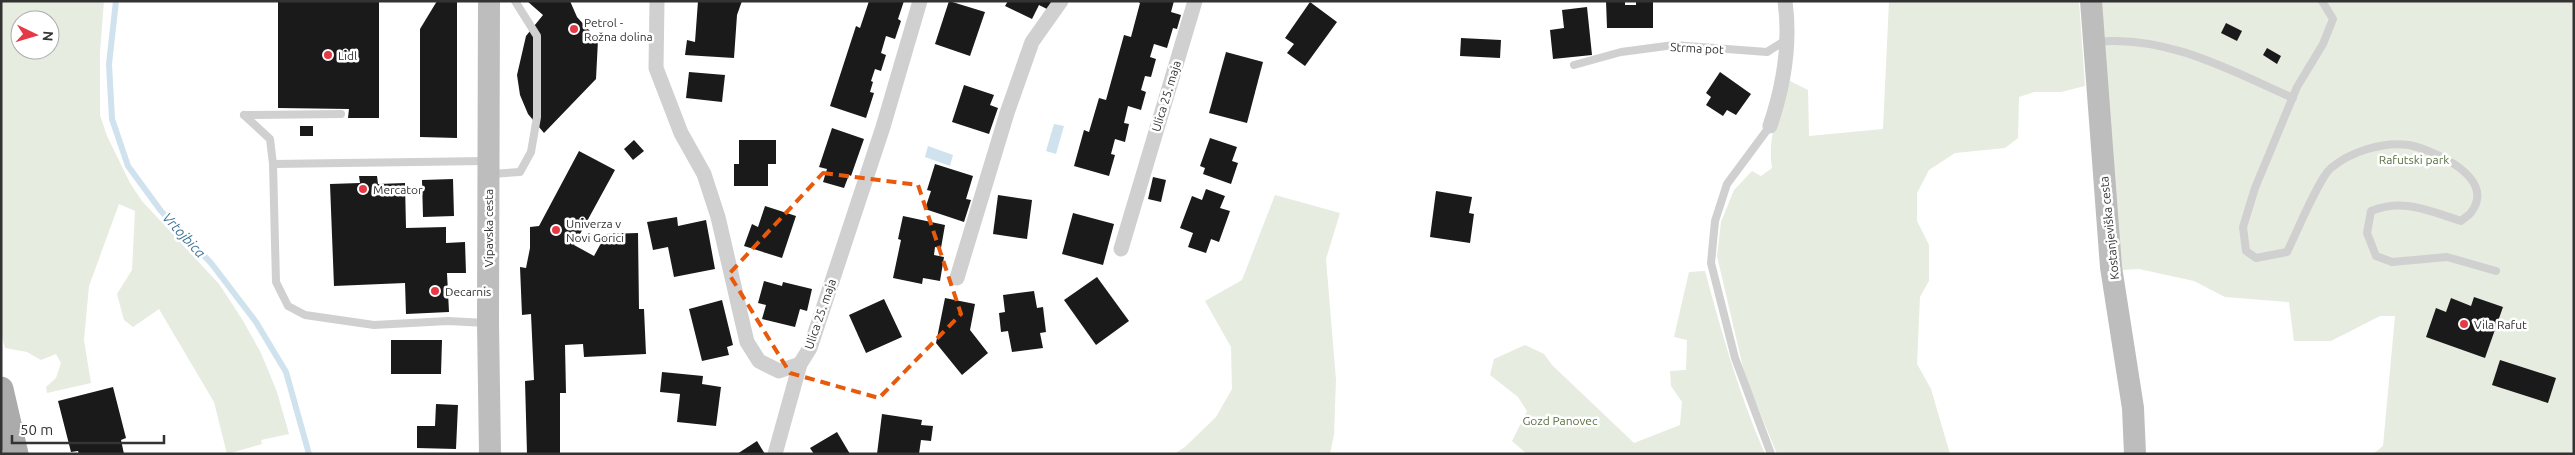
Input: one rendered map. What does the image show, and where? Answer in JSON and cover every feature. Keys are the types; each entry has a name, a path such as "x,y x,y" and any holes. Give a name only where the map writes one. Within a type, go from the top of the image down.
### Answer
{"main road":[{"path":"1,389 10,444"}],"street":[{"name":"Vipavska cesta","path":"489,1 488,323 490,454"},
{"name":"Ulica 25. maja","path":"657,1 656,68 680,132 704,174 718,218 747,342 759,360 779,371 800,364 810,348 883,126 920,1"},
{"path":"957,278 1007,113 1032,42 1061,1"},
{"name":"Ulica 25. maja","path":"1121,249 1195,1"},
{"path":"1770,126 1782,90 1788,39 1785,1"},
{"name":"Kostanjeviška cesta","path":"2091,1 2092,42 2111,267 2133,408 2134,454"},
{"path":"775,454 800,364"}],"lane":[{"path":"273,164 488,167 520,172 531,152 537,117 536,36 515,1"},
{"path":"2322,1 2333,19 2323,44 2292,98 2255,188 2243,228 2246,251 2256,258 2287,252 2329,169 2351,154 2377,147 2408,145 2445,157 2469,175 2477,194 2473,211 2461,221 2411,205 2386,205 2371,211 2367,233 2376,256 2392,262 2447,258 2496,272"},
{"name":"Strma pot","path":"1574,65 1621,52 1674,45 1767,52 1788,39"},
{"path":"2092,42 2121,39 2193,54 2292,98"},
{"path":"341,114 244,115 270,139 273,164 276,282 288,306 305,315 374,324 448,321 488,323"},
{"path":"1770,126 1727,184 1715,221 1711,263 1735,358 1771,454"}],"highlighted area":[{"path":"823,173 918,185 961,314 879,398 790,373 729,274"}],"green space":[{"path":"1,1 104,1 100,52 100,115 107,136 130,183 142,201 219,284 242,319 261,353 277,392 289,434 261,440 262,444 227,454 214,402 159,309 133,327 124,320 117,294 132,270 135,211 119,204 89,286 84,340 91,383 47,393 46,387 56,378 61,363 56,354 41,360 27,352 5,348 1,332"},
{"path":"1889,1 2079,1 2085,86 2061,92 2034,92 2019,97 2018,138 2005,148 1955,153 1929,170 1917,193 1917,221 1929,245 1929,281 1920,297 1917,364 1931,389 1950,454 1777,454 1745,376 1717,256 1721,222 1734,190 1752,171 1761,176 1772,168 1772,135 1788,80 1808,90 1809,136 1883,129"},
{"name":"Rafutski park","path":"2094,1 2574,1 2574,454 2373,454 2383,446 2395,316 2380,316 2331,341 2294,341 2289,302 2225,297 2194,281 2139,269 2120,270"},
{"path":"1275,195 1340,213 1326,259 1336,380 1334,435 1330,454 1174,454 1185,447 1216,417 1232,389 1231,347 1205,301 1242,280"},
{"name":"Gozd Panovec","path":"1705,271 1739,386 1765,454 1527,454 1512,441 1527,411 1518,397 1490,375 1494,359 1525,345 1544,354 1552,365 1634,443 1680,425 1682,402 1671,386 1670,371 1686,370 1687,340 1674,337 1689,272"}],"water":[{"path":"1054,124 1064,126 1056,154 1046,151"},
{"path":"928,146 953,155 950,166 925,157"}],"building":[{"name":"Lidl","path":"278,1 379,1 379,118 348,118 349,109 278,108"},
{"path":"437,1 457,1 457,138 420,137 420,29"},
{"path":"527,1 570,1 577,17 598,40 596,79 544,133 528,114 520,95 517,75 526,36 543,15"},
{"path":"698,1 742,1 737,15 734,58 685,55 687,40 695,42"},
{"path":"869,1 904,1 898,19 901,21 895,39 886,36 881,53 886,55 881,71 875,69 871,81 873,82 870,92 874,93 866,118 830,106 856,26 860,28"},
{"path":"949,1 985,12 970,56 935,44"},
{"path":"1008,1 1053,1 1049,10 1039,5 1032,19 1005,6"},
{"path":"1137,1 1174,1 1171,12 1181,15 1177,29 1173,28 1167,48 1154,44 1150,57 1156,59 1151,77 1145,76 1141,90 1146,92 1141,110 1128,106 1124,123 1129,124 1125,142 1115,139 1111,154 1115,155 1109,176 1074,166 1084,130 1089,132 1099,98 1106,100 1124,35 1131,37 1140,3"},
{"path":"1606,1 1625,1 1625,5 1636,5 1636,1 1653,1 1653,28 1607,28"},
{"path":"1310,2 1337,22 1305,66 1287,53 1294,44 1285,38"},
{"path":"1587,7 1592,55 1553,59 1550,30 1564,28 1562,10"},
{"path":"2226,23 2242,31 2237,41 2221,33"},
{"path":"1461,38 1501,40 1500,58 1460,56"},
{"path":"2267,48 2281,56 2277,64 2263,55"},
{"path":"1226,52 1263,62 1247,123 1209,113"},
{"path":"689,72 725,75 722,102 686,98"},
{"path":"1720,72 1751,94 1736,115 1727,110 1723,116 1706,105 1711,97 1706,93"},
{"path":"964,85 994,95 990,105 998,108 989,134 952,122"},
{"path":"300,126 313,126 313,136 300,136"},
{"path":"832,128 864,139 851,176 849,175 844,188 823,182 827,169 819,167"},
{"path":"1210,138 1237,147 1232,161 1238,163 1231,184 1203,174 1205,168 1200,166"},
{"path":"634,140 644,151 633,160 624,149"},
{"path":"739,140 776,140 776,164 768,164 768,186 734,186 734,164 739,164"},
{"path":"579,151 615,170 574,245 594,256 606,234 638,233 639,309 644,309 646,354 584,357 583,344 565,345 566,393 560,393 560,454 527,454 525,381 534,380 531,314 522,315 520,267 526,268 530,248 530,227 539,226"},
{"path":"935,164 973,176 966,199 971,200 964,222 925,209 931,191 927,190"},
{"path":"359,176 377,176 378,184 405,183 406,228 446,227 446,243 465,242 466,273 447,273 449,312 406,314 405,283 334,286 330,184 360,183"},
{"path":"1153,177 1166,180 1161,202 1148,199"},
{"path":"453,179 454,216 423,217 422,180"},
{"path":"1206,189 1225,196 1220,208 1230,211 1219,242 1211,239 1206,253 1188,247 1193,233 1180,228 1192,196 1202,200"},
{"path":"1436,191 1472,197 1469,213 1474,214 1470,243 1430,237"},
{"path":"998,195 1032,200 1027,239 993,234"},
{"path":"765,206 796,216 782,258 744,246 752,224 758,227"},
{"path":"1073,213 1114,224 1103,265 1062,254"},
{"path":"903,216 945,225 941,248 935,247 934,255 944,257 940,281 923,278 922,284 893,278 901,240 898,239"},
{"path":"677,217 678,226 706,220 715,269 674,277 668,247 653,250 647,222"},
{"path":"1097,277 1129,321 1096,345 1064,300"},
{"path":"764,281 782,286 783,282 812,289 807,311 800,309 795,327 762,319 766,305 758,303"},
{"path":"1034,291 1037,308 1043,307 1046,332 1040,333 1043,348 1012,352 1008,331 1001,332 999,313 1005,312 1003,295"},
{"name":"Vila Rafut","path":"2474,297 2503,307 2485,358 2426,337 2436,308 2446,312 2451,298 2471,306"},
{"path":"945,298 975,304 970,330 988,353 962,375 936,343"},
{"path":"884,299 902,337 866,353 849,315"},
{"path":"722,300 733,345 727,347 729,355 702,361 689,309"},
{"path":"391,340 442,340 441,374 391,374"},
{"path":"2500,360 2556,378 2548,403 2492,385"},
{"path":"662,372 703,376 702,384 721,387 716,426 677,422 680,394 660,392"},
{"path":"113,387 126,438 121,440 124,454 79,454 78,451 71,452 58,401"},
{"path":"436,404 458,405 456,449 417,448 417,426 435,426"},
{"path":"882,414 922,420 921,425 933,426 931,441 921,440 919,454 877,454"},
{"path":"837,432 850,454 814,454 810,448"},
{"path":"757,441 765,454 737,454"}],"waterway":[{"name":"Vrtojbica","path":"116,1 109,64 112,119 128,166 161,211 211,263 256,322 286,372 309,454"}],"place":[{"name":"Petrol - Rožna dolina","path":"574,29"},
{"name":"Lidl","path":"328,55"},
{"name":"Mercator","path":"363,189"},
{"name":"Univerza v Novi Gorici","path":"556,230"},
{"name":"Decarnis","path":"435,291"},
{"name":"Vila Rafut","path":"2464,324"}]}
